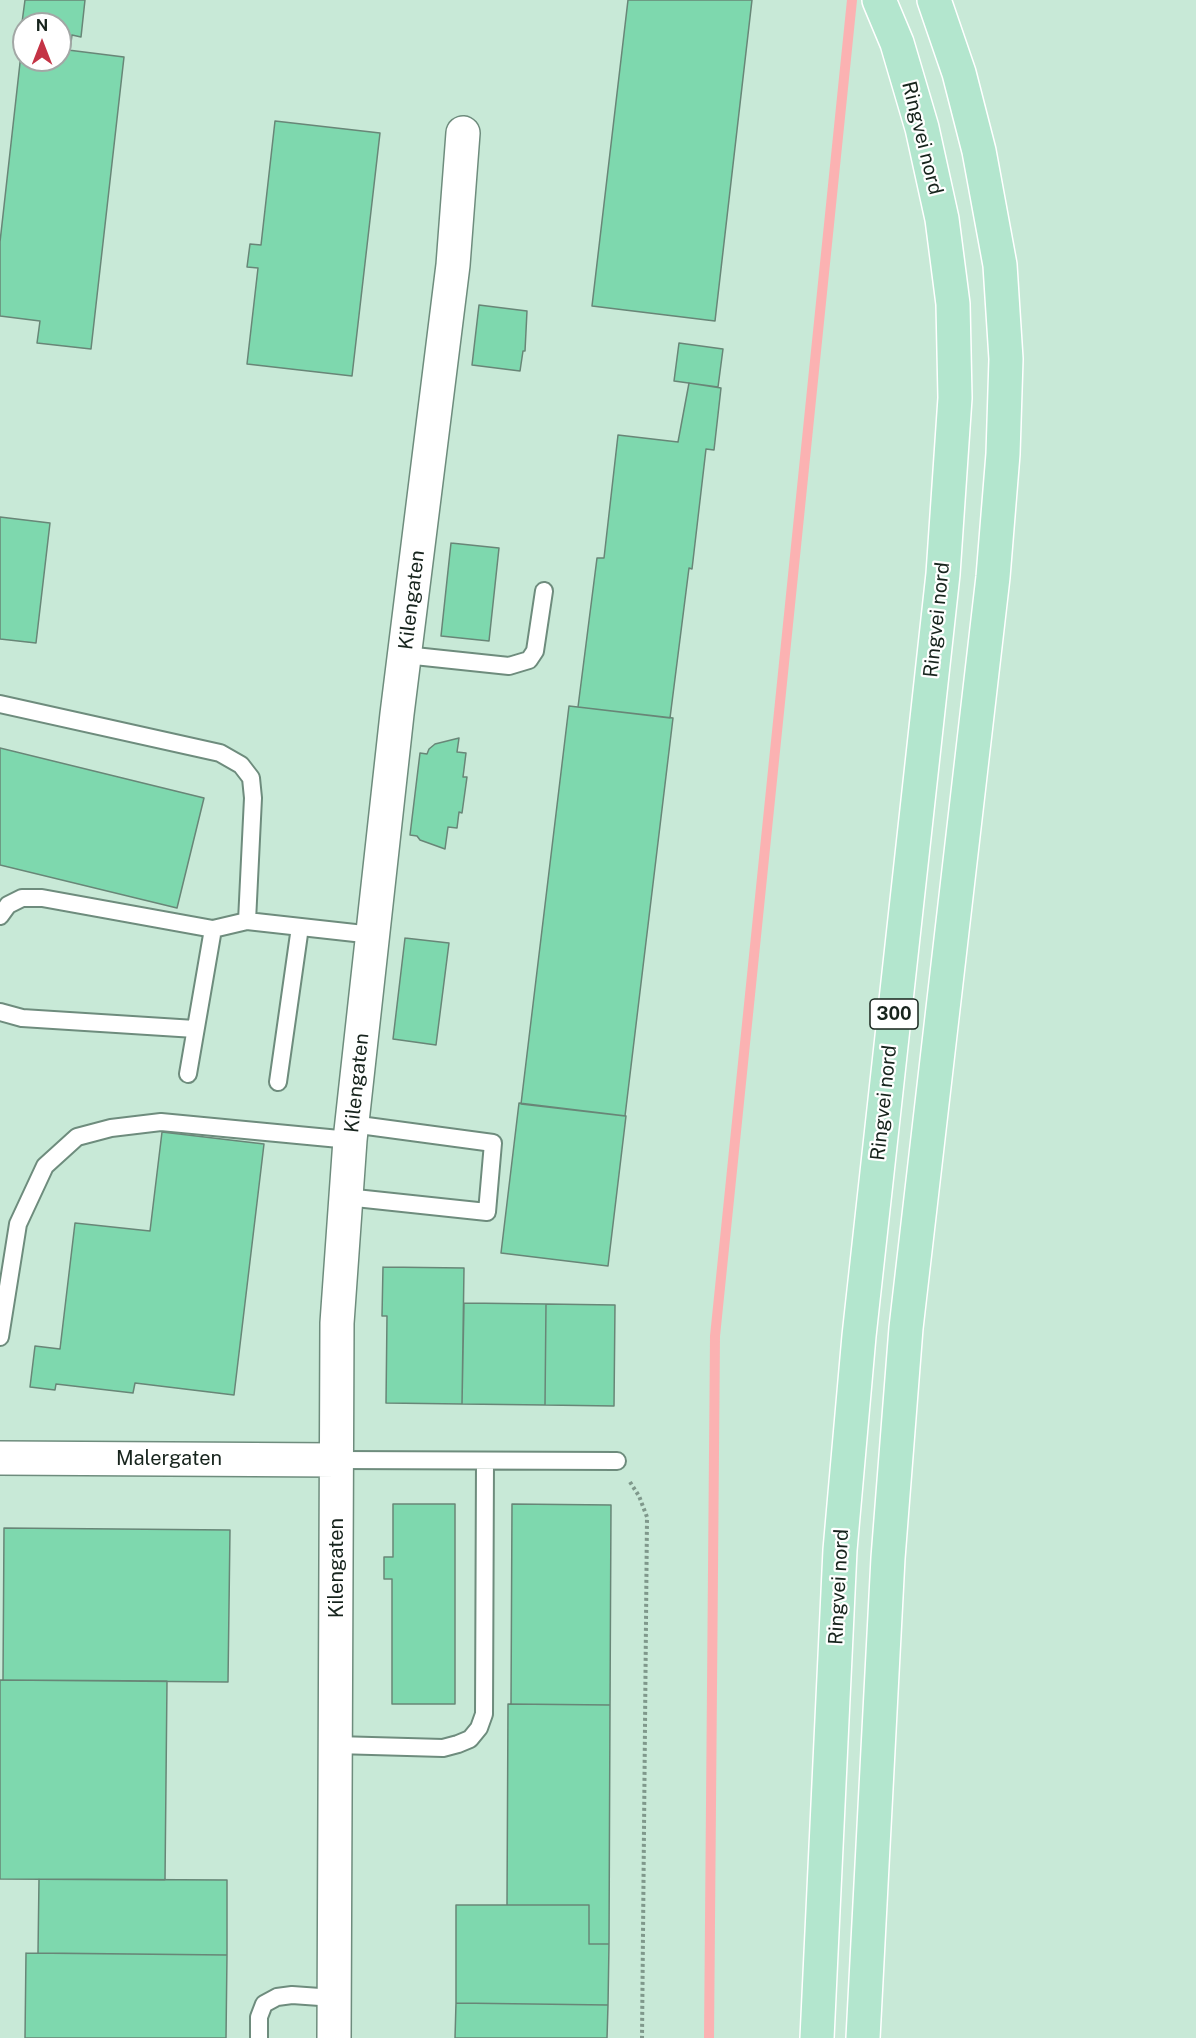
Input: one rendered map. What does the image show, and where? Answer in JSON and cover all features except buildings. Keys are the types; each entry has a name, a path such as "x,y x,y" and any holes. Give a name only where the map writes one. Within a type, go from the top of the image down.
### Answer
{"main road":[{"name":"Ringvei nord","path":"817,2038 842,1527 859,1336 943,574 955,398 953,304 942,219 922,128 897,43 879,0"},
{"name":"300","path":"863,2038 888,1558 906,1328 993,577 1003,454 1006,359 1000,265 979,151 959,73 934,0"}],"street":[{"name":"Kilengaten","path":"334,2038 337,1323 351,1132 405,655 453,265 463,133"},
{"name":"Malergaten","path":"0,1458 337,1460"}],"lane":[{"path":"405,655 509,666 528,660 535,651 544,591"},
{"path":"0,704 220,753 241,765 251,778 253,798 247,921"},
{"path":"0,916 8,905 22,898 42,898 213,929 247,921 373,935"},
{"path":"278,1082 300,927"},
{"path":"188,1074 213,929"},
{"path":"0,1012 22,1018 195,1029"},
{"path":"0,1337 18,1224 45,1166 77,1137 111,1128 162,1122 351,1132 493,1143 487,1212 346,1197"},
{"path":"337,1460 617,1461"},
{"path":"336,1745 443,1748 470,1739 479,1728 484,1714 486,1461"},
{"path":"259,2038 259,2017 264,2004 277,1997 292,1995 334,1998"}],"path":[{"path":"617,1461 639,1497 647,1517 642,2038"}],"waterway":[{"path":"709,2038 715,1336 852,0"}]}
